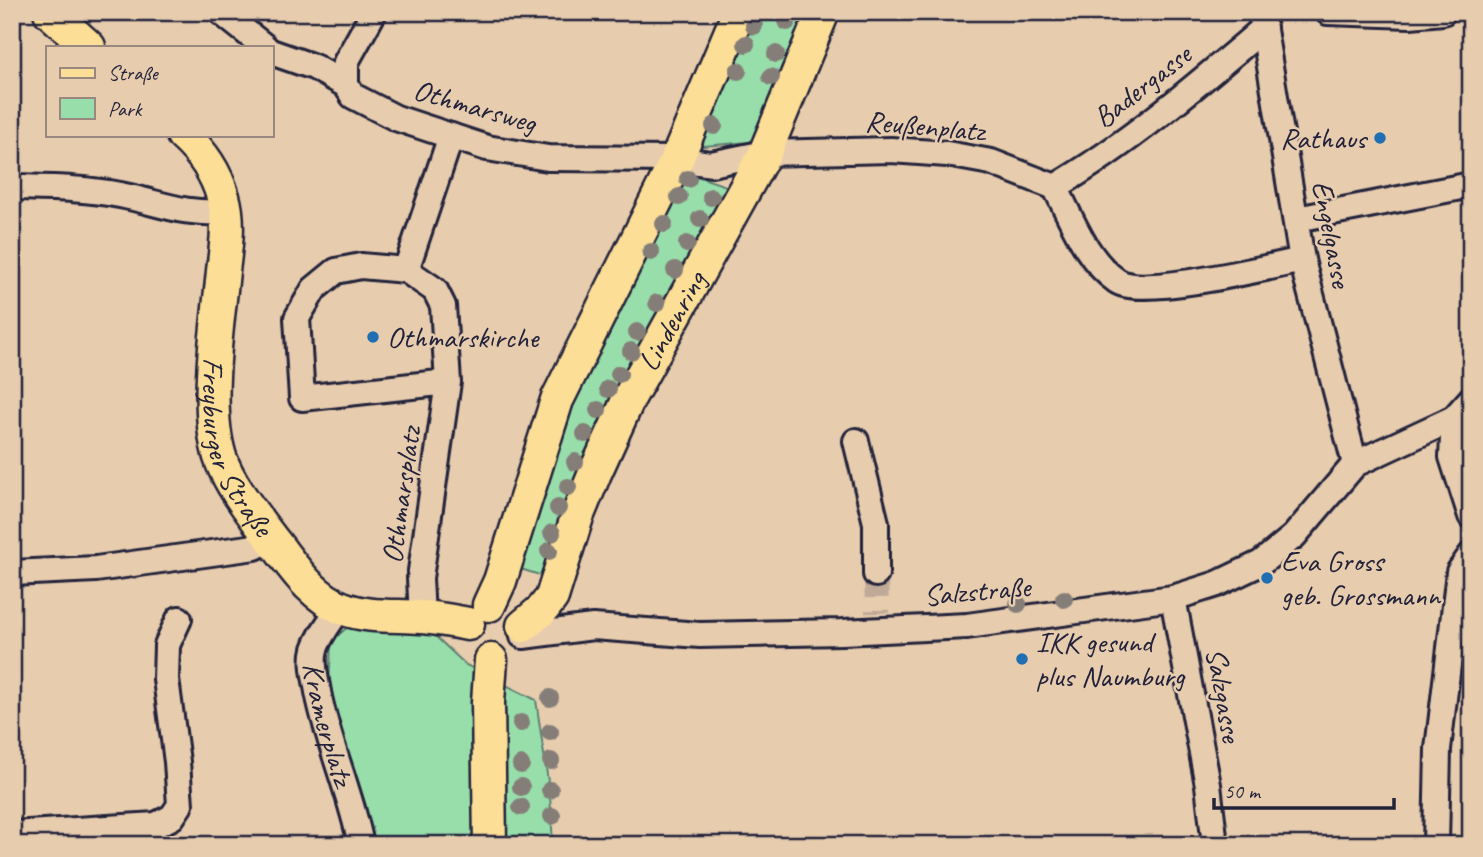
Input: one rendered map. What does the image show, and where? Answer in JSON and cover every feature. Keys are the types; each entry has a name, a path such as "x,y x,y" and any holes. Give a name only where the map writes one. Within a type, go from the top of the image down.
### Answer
{"main road":[{"path":"50,12 88,46"},
{"path":"479,614 507,606 519,618 523,631 515,652 508,657 491,660 483,658 470,646 479,614 500,581 557,400 677,159 739,12"},
{"name":"Lindenring","path":"523,631 552,597 582,506 629,398 765,153 823,12"},
{"name":"Freyburger Straße","path":"184,136 209,164 219,183 226,212 226,241 214,373 216,442 228,474 310,587 340,607 372,617 479,614"},
{"path":"490,845 488,702 491,660"}],"street":[{"path":"221,12 264,46"},
{"path":"346,85 346,62 374,12"},
{"path":"1328,12 1443,12"},
{"name":"Badergasse","path":"1055,187 1085,170 1135,133 1262,20"},
{"name":"Engelgasse","path":"1262,20 1302,260 1355,464"},
{"name":"Othmarsweg","path":"273,53 314,67 346,85 352,96 396,118 487,148 548,159 677,159"},
{"path":"406,270 451,136"},
{"name":"Reußenplatz","path":"677,159 711,164 765,153 891,150 947,154 991,162 1055,187"},
{"path":"1297,219 1471,185"},
{"path":"12,187 93,191 121,195 184,212 226,212"},
{"path":"1055,187 1095,261 1119,283 1153,286 1302,260"},
{"name":"Othmarsplatz","path":"422,617 420,578 447,382 443,306 435,290 406,270 361,266 337,271 314,289 297,318 302,398 447,382"},
{"path":"1355,464 1454,418 1471,400"},
{"path":"1454,418 1452,457 1471,516"},
{"path":"856,441 876,523 876,574"},
{"name":"Salzstraße","path":"523,631 593,627 701,635 877,622 967,626 1173,598 1217,584 1261,563 1294,536 1355,464"},
{"path":"12,573 96,569 255,547 272,538"},
{"path":"1436,845 1438,749 1459,572 1471,555"},
{"name":"Salzgasse","path":"1173,598 1208,785 1215,845"},
{"name":"Kramerplatz","path":"340,607 322,633 314,651 313,668 324,721 361,845"},
{"path":"12,834 156,825 172,817 180,805 166,679 167,645 179,619"}],"green space":[{"path":"748,12 813,12 760,141 692,147"},
{"path":"679,170 732,188 655,335 591,441 549,578 511,566 562,405"},
{"path":"385,626 432,633 466,665 536,700 550,795 553,845 373,845 366,806 329,692 331,641 348,627"}],"tunnel":[{"path":"876,574 877,613"}],"place":[{"name":"Rathaus","path":"1380,138"},
{"name":"Othmarskirche","path":"373,337"},
{"name":"Eva Gross geb. Grossmann","path":"1267,578"},
{"name":"IKK gesund plus Naumburg","path":"1022,659"}]}
